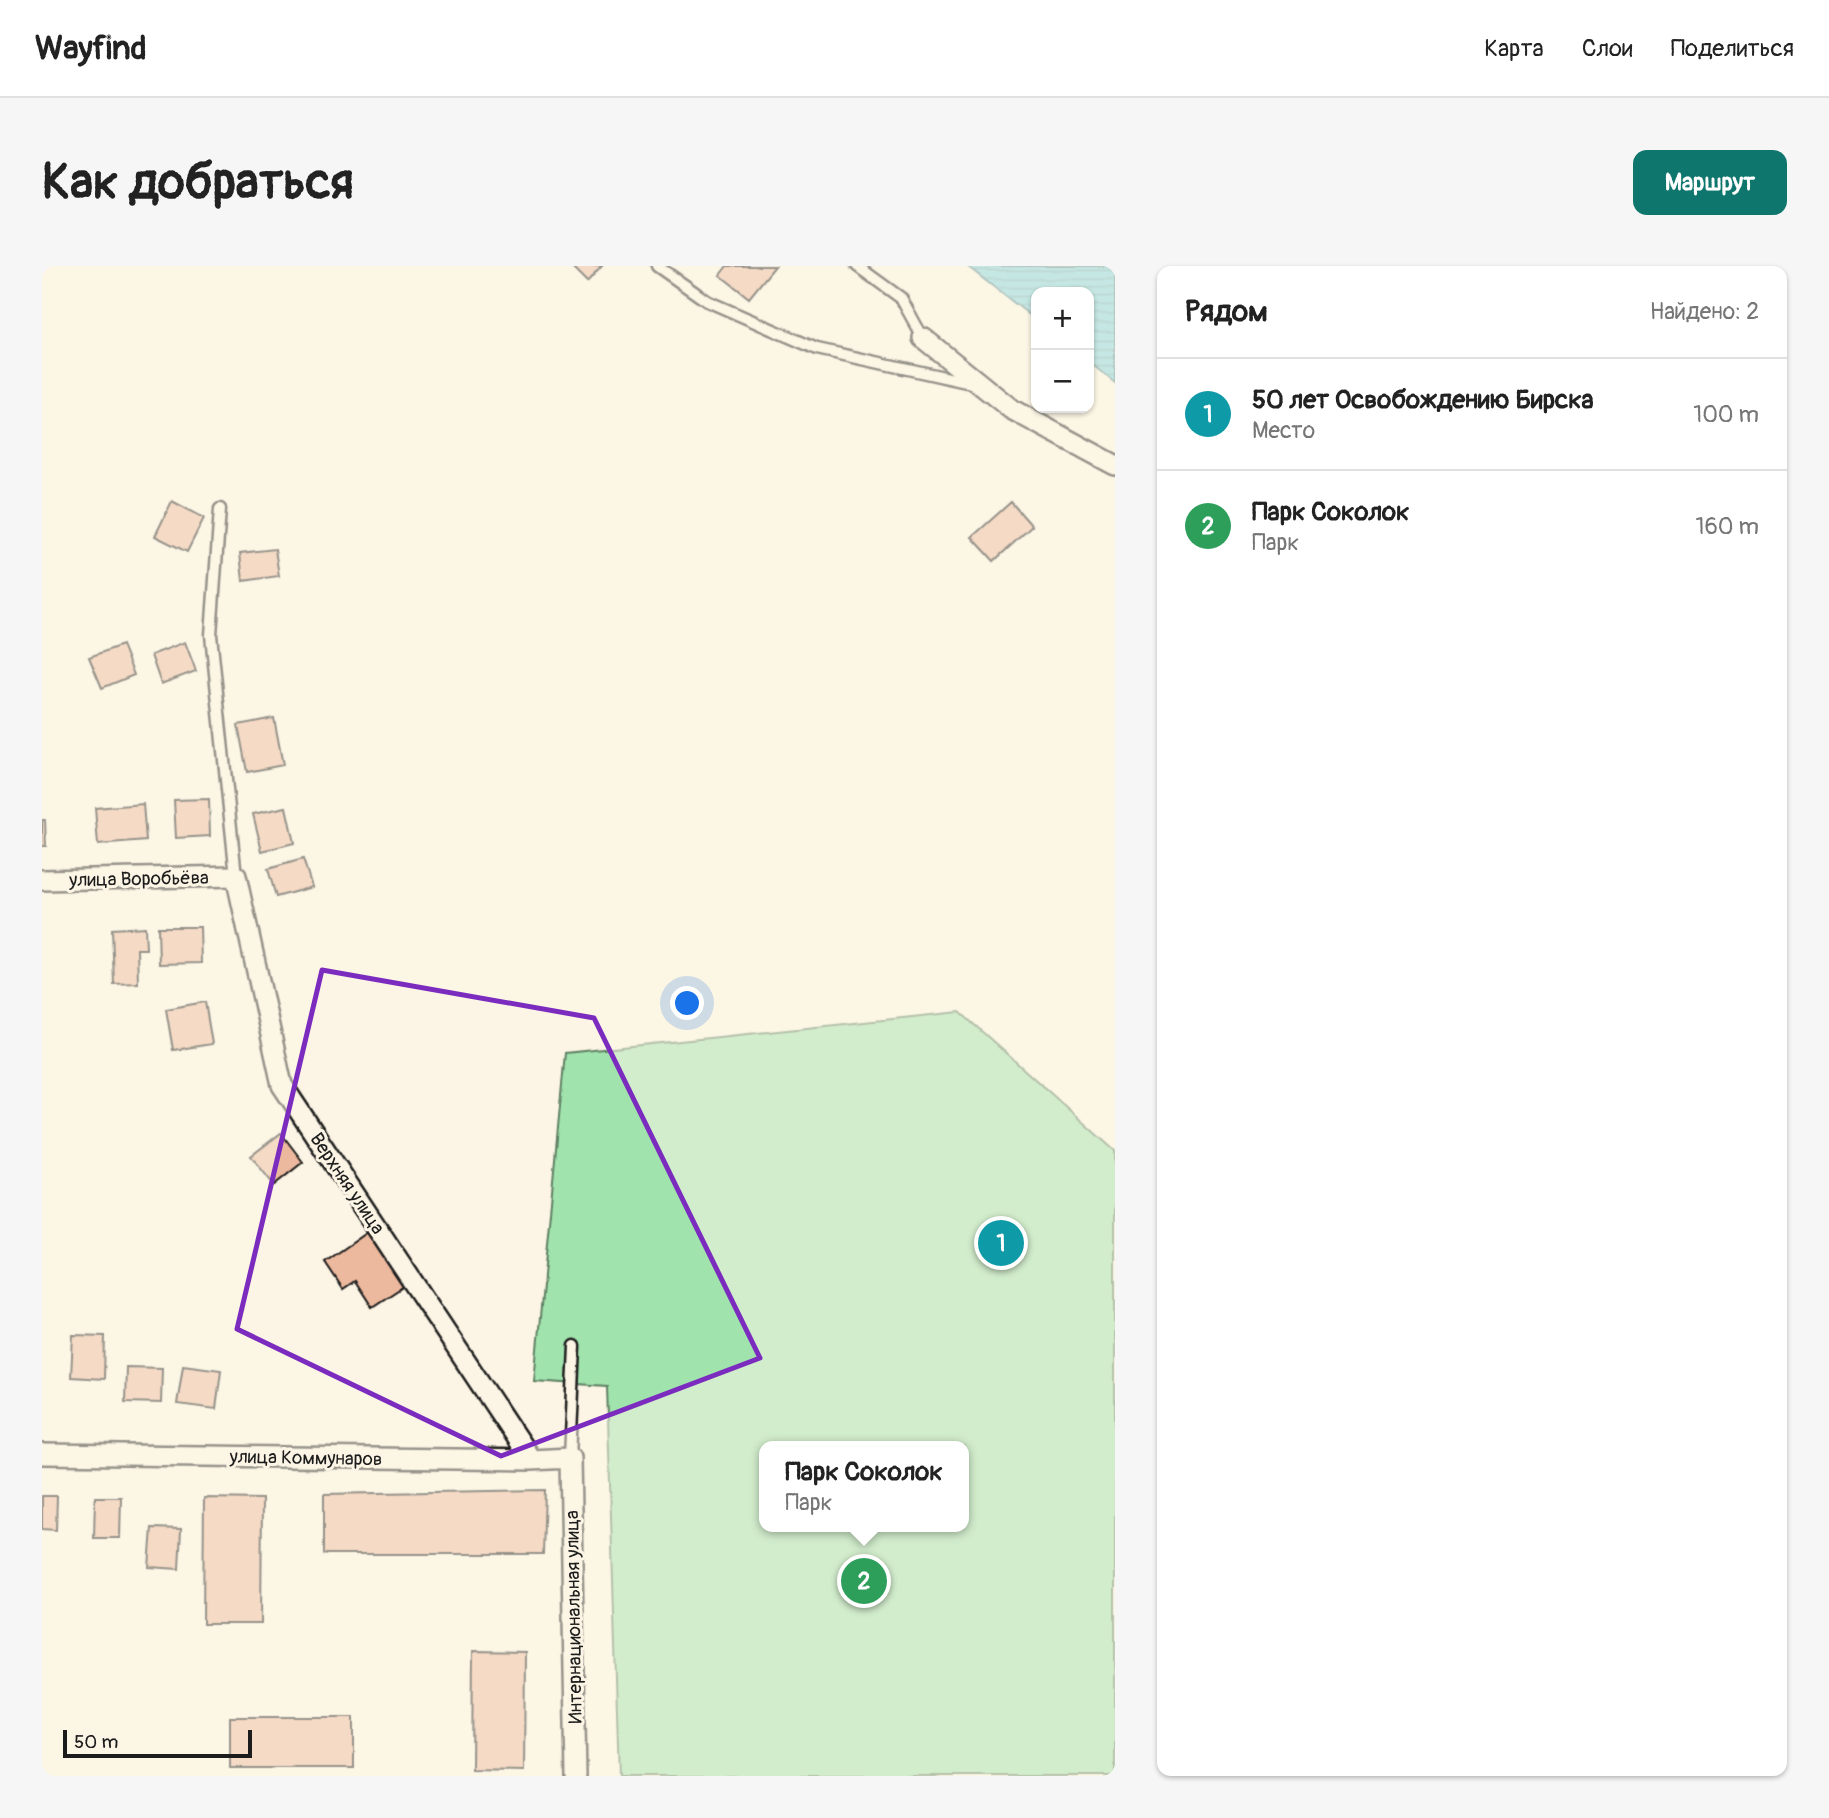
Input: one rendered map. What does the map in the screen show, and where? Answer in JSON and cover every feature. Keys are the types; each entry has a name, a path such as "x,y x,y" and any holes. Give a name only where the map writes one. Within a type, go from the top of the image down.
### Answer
{"street":[{"path":"923,338 1011,409 1115,465"},
{"name":"улица Воробьёва","path":"42,880 236,876"},
{"name":"Верхняя улица","path":"236,876 282,1085 531,1460"},
{"name":"улица Коммунаров","path":"42,1454 531,1460 570,1458"},
{"name":"Интернациональная улица","path":"570,1458 576,1776"}],"lane":[{"path":"657,266 708,301 817,349 982,386"},
{"path":"857,266 901,298 923,338"},
{"path":"220,509 211,635 236,876"},
{"path":"570,1458 575,1346"}],"highlighted area":[{"path":"322,970 594,1018 760,1358 501,1456 237,1329"}],"green space":[{"path":"960,1012 1115,1151 1115,1776 619,1776 607,1386 534,1381 565,1053"}],"water":[{"path":"967,266 1115,266 1115,383 1094,366 1094,287 1031,287 1031,316"}],"building":[{"path":"570,266 602,266 587,283"},
{"path":"727,266 775,266 749,298 720,275"},
{"path":"172,501 204,518 187,552 155,536"},
{"path":"1011,502 1032,526 994,561 972,537"},
{"path":"275,549 279,576 243,581 240,553"},
{"path":"185,642 196,671 161,684 151,655"},
{"path":"122,645 134,675 102,688 89,657"},
{"path":"274,718 283,765 247,772 238,725"},
{"path":"209,799 210,836 176,838 174,800"},
{"path":"143,804 146,841 98,845 95,808"},
{"path":"286,807 294,843 262,851 253,814"},
{"path":"42,820 45,820 46,846 42,846"},
{"path":"303,859 312,887 276,897 268,869"},
{"path":"145,927 146,949 137,949 138,983 114,984 112,929"},
{"path":"158,927 200,927 201,963 159,964"},
{"path":"205,1002 212,1044 173,1050 166,1009"},
{"path":"281,1133 303,1162 274,1185 251,1156"},
{"path":"368,1232 404,1286 372,1307 355,1281 343,1289 325,1262"},
{"path":"73,1335 105,1336 104,1379 71,1377"},
{"path":"183,1365 221,1370 216,1409 177,1404"},
{"path":"126,1367 162,1368 161,1403 125,1402"},
{"path":"545,1490 543,1554 324,1554 324,1494"},
{"path":"42,1496 57,1496 56,1530 42,1529"},
{"path":"95,1497 121,1497 120,1538 94,1538"},
{"path":"204,1498 262,1499 261,1624 203,1624"},
{"path":"152,1528 181,1529 179,1569 149,1567"},
{"path":"473,1651 525,1652 524,1771 472,1770"},
{"path":"230,1717 354,1717 354,1768 230,1768"}],"place":[{"name":"50 лет Освобождению Бирска","path":"1001,1243"},
{"name":"Парк Соколок","path":"864,1581"}]}
